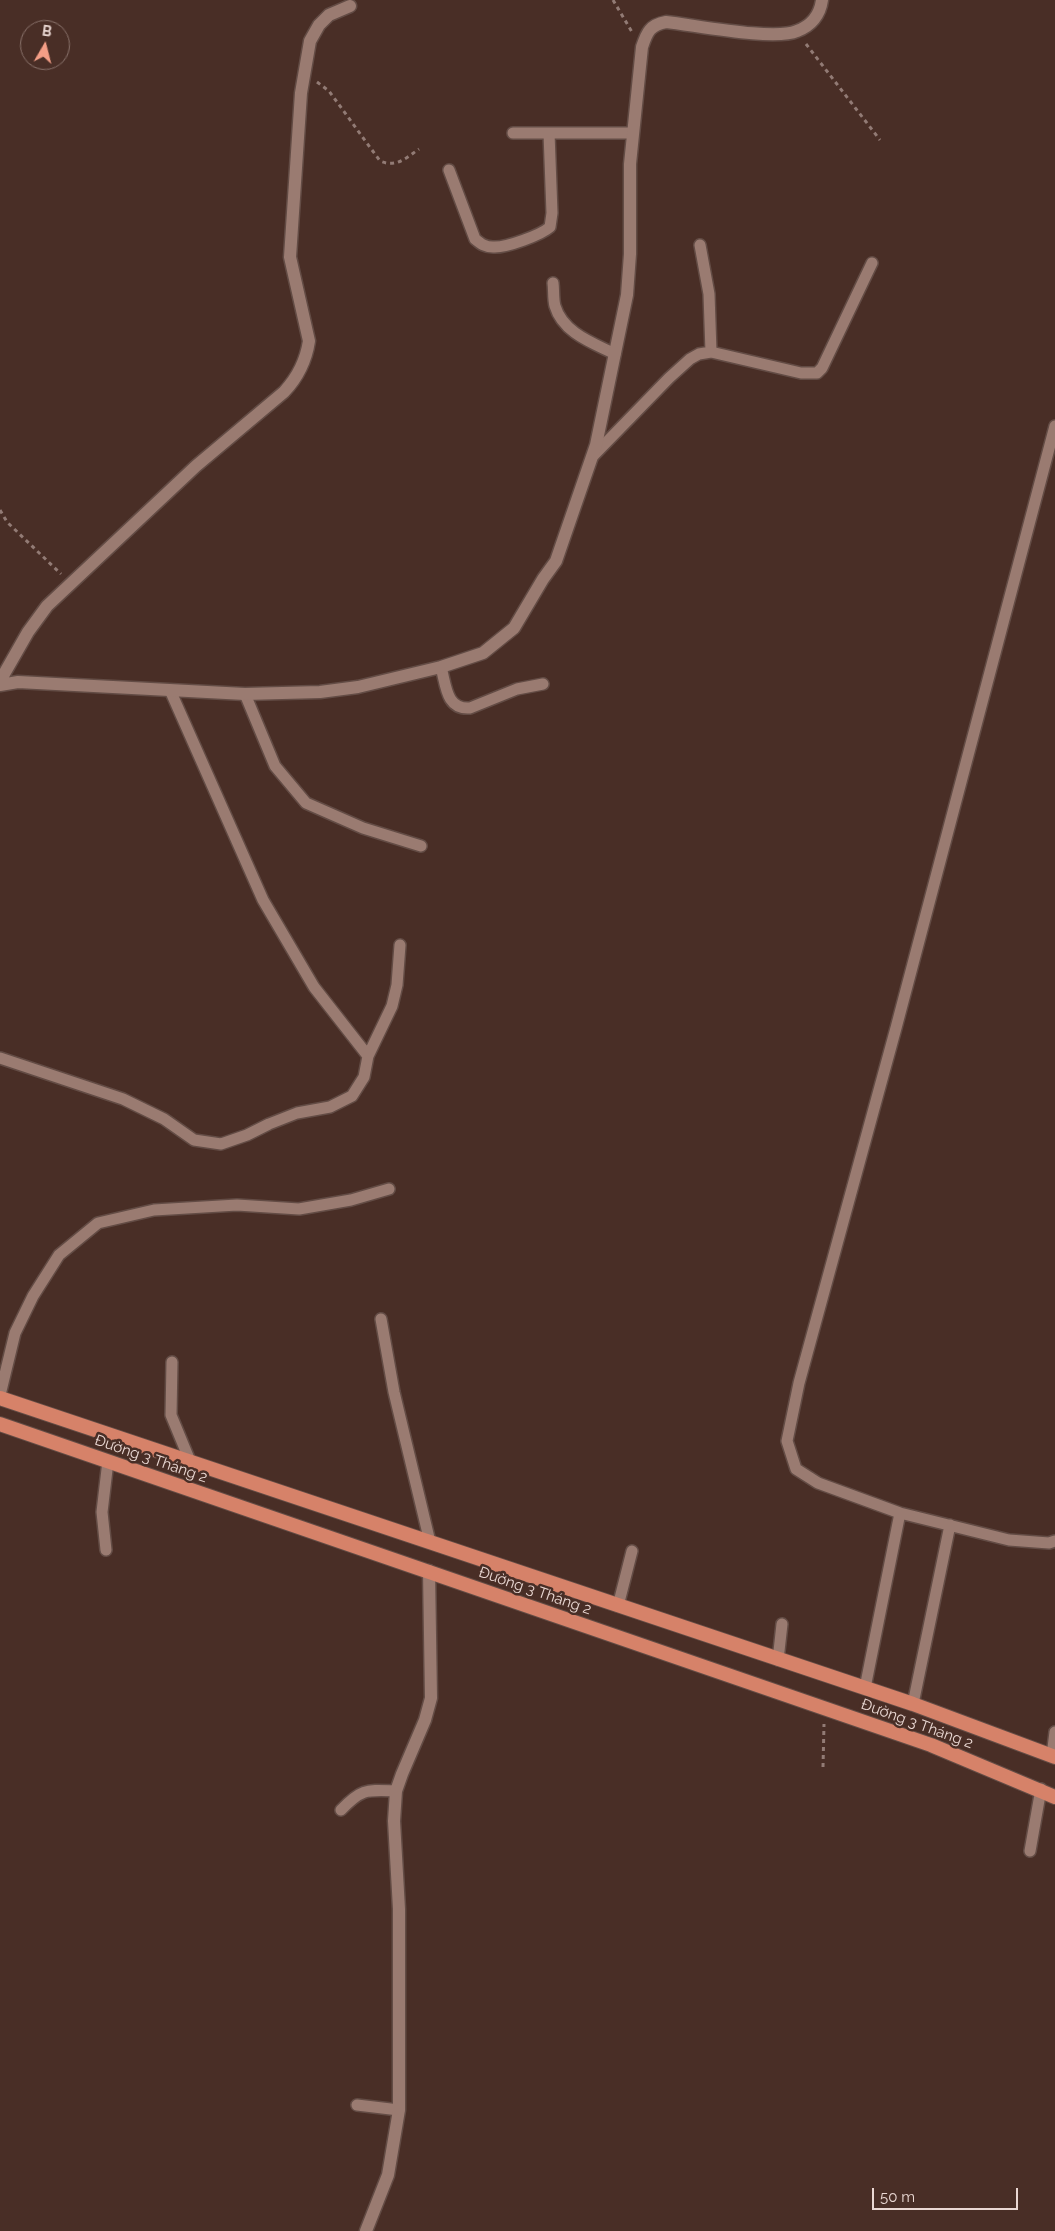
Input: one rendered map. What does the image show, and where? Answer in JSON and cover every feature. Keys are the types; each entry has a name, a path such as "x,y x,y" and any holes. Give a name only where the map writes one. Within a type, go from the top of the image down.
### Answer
{"highway":[{"name":"Đường 3 Tháng 2","path":"0,1397 778,1660 914,1704 1053,1757"},
{"name":"Đường 3 Tháng 2","path":"0,1424 932,1745 1055,1797"}],"street":[{"path":"0,685 18,682 246,694 320,692 358,687 441,667 483,653 514,628 542,579 556,562 594,454 627,295 630,254 632,132 642,47 651,27 666,22 771,35 796,32 812,23 818,14 822,0"},
{"path":"0,681 36,620 47,606 196,466 284,392 293,382 304,362 309,341 290,257 303,75 310,41 319,25 329,15 350,6"},
{"path":"366,2231 388,2175 400,2110 399,1909 394,1820 396,1791 425,1720 431,1698 429,1572"}],"lane":[{"path":"513,133 632,132"},
{"path":"449,170 475,239 482,246 495,248 543,233 550,227 552,213 548,133"},
{"path":"700,246 709,294 711,352"},
{"path":"594,454 669,378 690,359 699,354 711,352 801,373 816,373 822,368 872,263"},
{"path":"553,282 555,306 566,325 578,335 615,354"},
{"path":"1055,426 1052,453 799,1383 787,1441 796,1469 818,1483 900,1513 1009,1540 1049,1543 1055,1541"},
{"path":"441,667 450,700 456,706 463,709 517,689 544,684"},
{"path":"170,690 263,900 314,987 368,1056"},
{"path":"246,694 275,766 306,803 363,828 421,846"},
{"path":"0,1058 123,1099 164,1119 194,1140 221,1144 297,1113 330,1107 352,1096 364,1077 368,1056 392,1006 397,985 400,945"},
{"path":"0,1397 15,1333 33,1296 59,1255 98,1223 154,1210 237,1205 299,1209 351,1200 389,1189"},
{"path":"381,1319 394,1392 430,1542"},
{"path":"172,1362 171,1414 190,1461"},
{"path":"106,1550 102,1512 108,1462"},
{"path":"865,1688 900,1513"},
{"path":"914,1704 950,1525"},
{"path":"618,1606 632,1551"},
{"path":"778,1660 782,1624"},
{"path":"1053,1757 1055,1732"},
{"path":"341,1810 351,1799 366,1790 396,1791"},
{"path":"1030,1851 1041,1790"},
{"path":"357,2105 400,2110"}],"path":[{"path":"613,0 642,47"},
{"path":"796,32 880,140"},
{"path":"303,75 320,83 329,91 380,161 388,165 400,162 419,149"},
{"path":"0,510 7,522 71,583"},
{"path":"823,1767 824,1708"}]}
